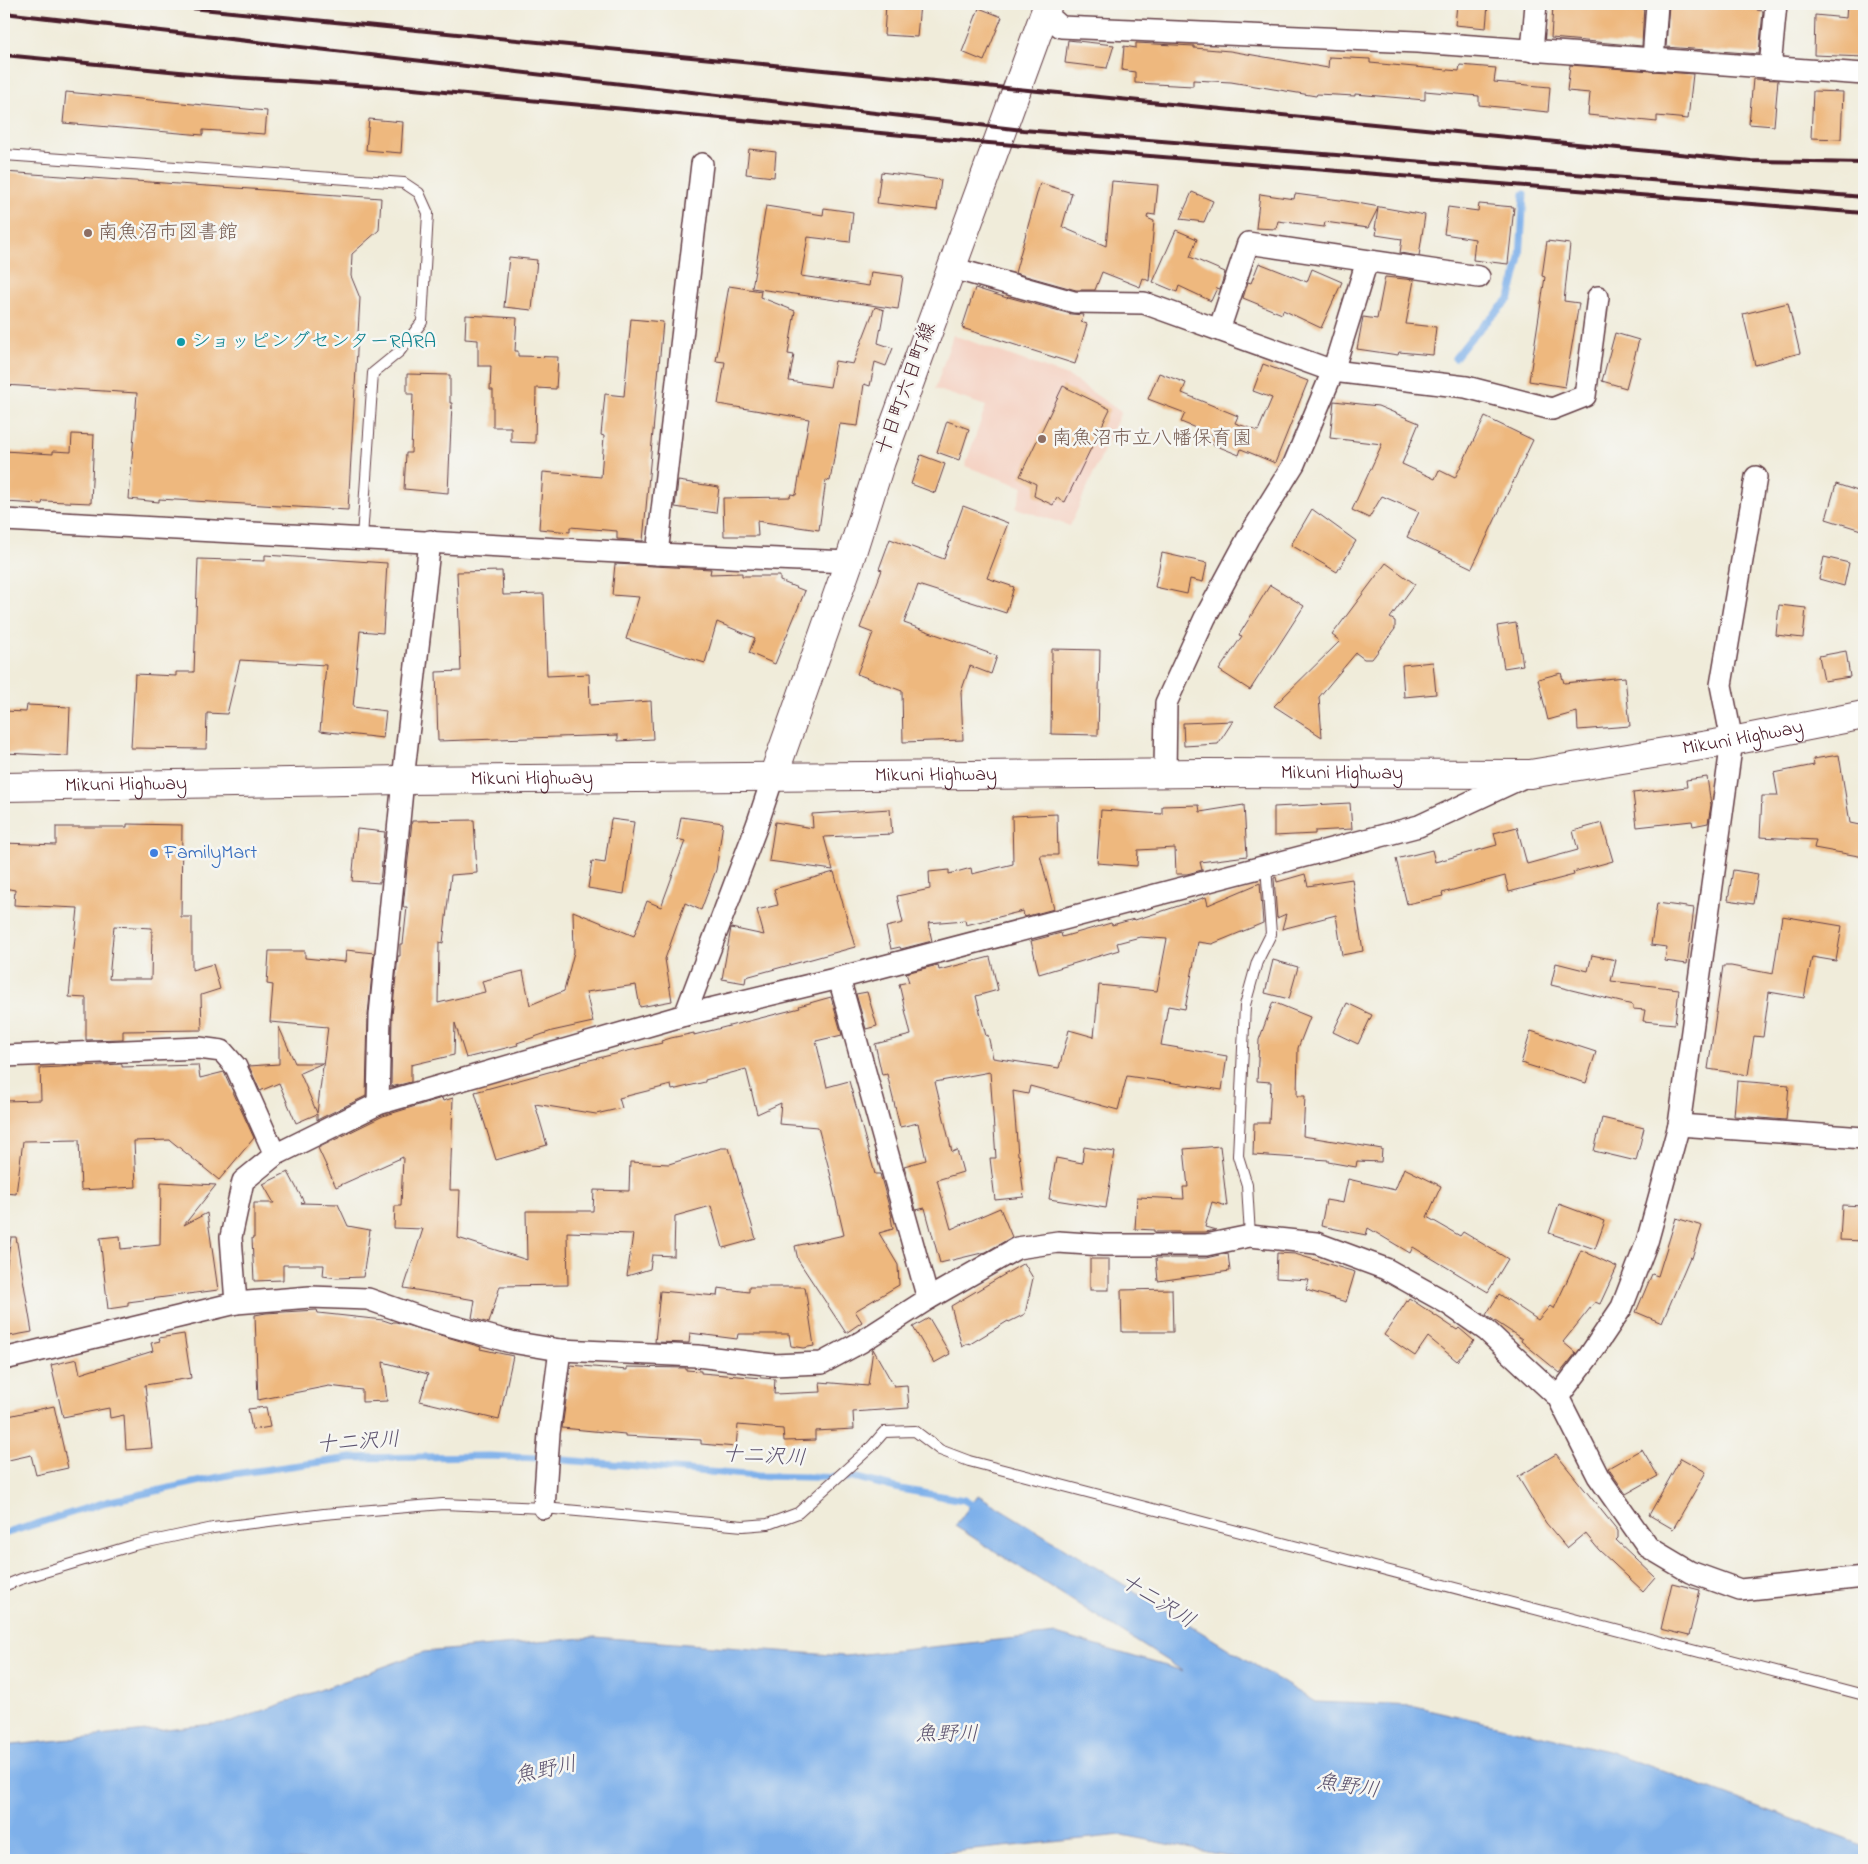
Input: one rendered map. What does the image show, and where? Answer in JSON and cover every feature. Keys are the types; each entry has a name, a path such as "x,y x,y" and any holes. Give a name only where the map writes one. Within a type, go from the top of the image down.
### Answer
{"main road":[{"name":"十日町六日町線","path":"773,777 849,562 881,462 1046,8"},
{"name":"Mikuni Highway","path":"4,787 403,780 1165,773 1530,774 1732,741 1864,715"}],"street":[{"path":"1532,51 1536,4"},
{"path":"1653,60 1657,4"},
{"path":"1770,68 1776,4"},
{"path":"1046,8 1061,27 1417,42 1864,74"},
{"path":"657,554 702,164"},
{"path":"1219,330 1248,243 1479,278"},
{"path":"1165,773 1166,703 1209,610 1248,538 1294,464 1333,371 1367,261"},
{"path":"952,268 1074,302 1144,302 1333,371 1466,387 1552,409 1584,396 1598,297"},
{"path":"1558,1397 1589,1356 1622,1307 1648,1242 1679,1125 1732,741 1721,685 1756,477"},
{"path":"4,520 657,554 849,562"},
{"path":"378,1104 380,1014 403,780 430,541"},
{"path":"236,1304 232,1238 243,1181 275,1154 378,1104 685,1015 839,978 1419,826 1530,774"},
{"path":"685,1015 757,825 773,777"},
{"path":"839,978 928,1299"},
{"path":"4,1056 199,1048 222,1051 236,1067 275,1154"},
{"path":"1679,1125 1864,1138"},
{"path":"4,1359 236,1304 310,1297 368,1299 428,1320 511,1342 560,1350 697,1356 773,1365 822,1363 861,1342 928,1299 1017,1248 1058,1242 1104,1245 1206,1245 1250,1236 1316,1243 1386,1269 1447,1303 1486,1331 1558,1397 1598,1476 1648,1547 1690,1572 1740,1590 1864,1578"},
{"path":"544,1508 549,1433 560,1350"}],"lane":[{"path":"4,155 404,183 419,192 428,213 422,322 400,352 373,373 362,538"},
{"path":"1250,1236 1247,1185 1238,1156 1238,1146 1245,1005 1257,962 1271,934 1266,866"},
{"path":"4,1586 134,1544 213,1528 324,1514 443,1504 544,1508 743,1526 768,1524 798,1513 871,1447 884,1432 915,1431 940,1450 969,1461 1864,1695"}],"shaded area":[{"name":"南魚沼市立八幡保育園","path":"953,335 1070,377 1121,412 1070,526 1016,508 1023,487 965,466 986,406 935,389"}],"water":[{"name":"魚野川","path":"978,1495 1315,1702 1415,1706 1612,1752 1864,1846 1864,1860 1248,1860 1122,1835 874,1860 4,1860 4,1746 232,1722 424,1652 595,1637 845,1656 1056,1634 1183,1671 955,1526"}],"building":[{"path":"886,4 920,4 917,37 884,35"},
{"path":"1457,4 1488,4 1486,28 1455,25"},
{"path":"1610,4 1644,4 1642,46 1551,38 1553,5 1610,8"},
{"path":"1669,4 1757,4 1757,10 1763,11 1759,54 1666,47"},
{"path":"1847,4 1864,4 1864,57 1814,55 1815,15 1846,18"},
{"path":"979,8 1002,17 984,61 962,52"},
{"path":"1068,40 1114,45 1107,68 1065,63"},
{"path":"1136,43 1194,46 1194,48 1230,51 1328,68 1329,57 1370,59 1370,63 1459,71 1460,65 1496,68 1494,82 1550,87 1548,112 1479,105 1479,96 1425,91 1425,100 1355,94 1355,96 1317,94 1316,96 1231,82 1193,80 1193,86 1135,83 1135,72 1122,70 1124,46 1136,48"},
{"path":"1570,65 1693,74 1688,119 1657,116 1657,122 1588,115 1590,93 1567,91"},
{"path":"1753,79 1778,80 1774,126 1749,124"},
{"path":"1813,91 1843,92 1841,139 1811,138"},
{"path":"66,92 267,111 265,134 203,130 203,135 63,123"},
{"path":"369,119 403,122 401,153 366,150"},
{"path":"749,149 776,152 774,177 746,174"},
{"name":"ショッピングセンターRARA","path":"4,172 381,198 379,230 352,254 351,276 360,298 348,510 159,499 159,502 129,499 137,393 4,385"},
{"path":"881,172 941,180 937,210 877,203"},
{"path":"1112,181 1158,185 1155,215 1148,214 1147,218 1154,221 1149,281 1143,278 1140,287 1102,272 1095,290 1076,290 1015,273 1040,183 1072,193 1062,227 1106,246"},
{"path":"1192,192 1213,201 1204,222 1180,219"},
{"path":"1260,194 1294,199 1295,194 1425,215 1419,256 1400,253 1402,239 1376,235 1378,208 1368,228 1325,222 1324,227 1278,221 1276,229 1256,228"},
{"path":"1479,204 1514,207 1508,264 1473,260 1475,239 1444,234 1448,207 1478,211"},
{"path":"766,206 823,215 824,208 853,212 850,242 808,237 801,276 869,286 871,272 903,276 898,309 752,288"},
{"path":"1176,230 1197,239 1190,257 1225,272 1220,289 1217,288 1211,301 1179,286 1177,292 1153,282"},
{"path":"1547,241 1570,244 1564,301 1579,303 1565,387 1529,381 1545,277 1542,276"},
{"path":"509,257 537,260 532,310 504,307"},
{"path":"1259,263 1307,282 1312,269 1342,282 1321,328 1283,310 1282,314 1243,298 1248,282 1251,283"},
{"path":"1385,277 1414,280 1406,324 1436,327 1433,355 1399,352 1398,355 1357,349 1363,317 1377,319"},
{"path":"729,286 761,291 760,297 795,311 788,354 794,355 789,381 830,387 835,361 853,364 875,307 884,310 878,343 893,348 886,366 875,362 870,386 864,384 858,426 840,424 830,481 826,480 819,530 757,521 758,536 724,536 723,498 790,497 791,494 796,495 809,419 718,404 725,362 716,361"},
{"path":"975,288 1071,314 1084,315 1081,322 1087,324 1075,364 962,328"},
{"path":"1788,303 1800,353 1755,365 1743,314"},
{"path":"466,315 517,318 515,351 518,351 518,356 558,357 556,389 536,388 535,443 511,442 511,427 493,427 493,390 490,390 491,366 478,366 478,340 465,339"},
{"path":"631,319 663,322 643,541 617,539 617,531 570,527 570,532 539,529 543,472 601,477 604,436 601,435 605,394 624,396"},
{"path":"1615,333 1639,340 1626,388 1602,381"},
{"path":"1263,364 1308,381 1275,463 1241,449 1239,455 1212,444 1215,436 1181,422 1185,413 1148,399 1159,373 1186,383 1182,393 1238,416 1235,423 1258,431 1272,398 1253,391"},
{"path":"407,374 450,375 450,403 452,403 448,493 404,489 406,453 411,453 413,394 407,394"},
{"path":"1063,386 1110,409 1065,502 1057,498 1053,505 1034,496 1036,484 1020,476"},
{"path":"1334,401 1378,406 1419,423 1402,464 1435,479 1439,470 1455,478 1485,417 1533,440 1472,568 1407,537 1419,512 1382,496 1369,518 1352,510 1382,444 1330,438"},
{"path":"947,421 969,429 959,460 937,452"},
{"path":"72,434 94,435 91,503 43,501 42,504 4,502 4,451 53,454 53,451 71,452"},
{"path":"921,455 945,464 935,493 911,484"},
{"path":"678,481 719,487 716,513 675,507"},
{"path":"1836,484 1864,493 1864,519 1861,530 1826,519"},
{"path":"963,506 1008,523 987,578 1014,587 1006,613 918,585 904,623 997,656 991,674 970,666 961,692 963,740 903,742 902,691 857,674 873,633 860,628 882,570 879,569 890,539 944,559"},
{"path":"1312,509 1356,541 1337,572 1291,545"},
{"path":"1162,553 1207,563 1203,582 1190,579 1187,594 1155,587"},
{"path":"265,555 387,563 383,633 360,631 353,707 386,711 383,738 320,731 326,665 240,660 227,714 207,713 206,749 131,748 135,674 176,676 176,672 194,672 198,559 265,561"},
{"path":"1824,557 1849,563 1844,586 1819,579"},
{"path":"1386,563 1415,584 1390,618 1395,621 1395,629 1372,659 1364,659 1356,653 1319,697 1322,737 1274,706 1340,641 1332,635"},
{"path":"615,564 711,569 710,574 742,573 742,576 780,576 780,581 805,591 775,664 749,653 755,638 717,622 705,663 626,639 639,597 612,595"},
{"path":"502,571 503,595 544,594 547,676 589,674 590,705 651,701 653,739 618,741 618,735 438,741 436,672 461,671 457,572"},
{"path":"1270,585 1304,606 1250,690 1219,670 1242,636 1239,635"},
{"path":"1779,605 1806,608 1803,638 1776,635"},
{"path":"1516,623 1523,665 1504,668 1497,626"},
{"path":"1052,649 1100,650 1098,735 1051,734"},
{"path":"1846,651 1850,677 1824,681 1819,656"},
{"path":"1433,662 1436,694 1404,697 1402,665"},
{"path":"1561,673 1564,683 1625,677 1630,726 1578,730 1577,712 1548,720 1538,679"},
{"path":"27,705 70,707 68,756 4,753 4,711 26,712"},
{"path":"1233,721 1218,744 1184,746 1183,723"},
{"path":"1839,755 1850,823 1864,826 1864,857 1814,848 1816,840 1760,837 1762,796 1778,796 1774,773 1814,765 1813,759"},
{"path":"1707,777 1711,805 1708,823 1693,826 1692,821 1637,827 1633,793 1687,787 1686,780"},
{"path":"1350,803 1352,829 1315,831 1315,834 1274,836 1274,807"},
{"path":"1199,805 1200,812 1244,805 1247,856 1200,862 1202,870 1187,874 1176,874 1175,848 1138,850 1137,866 1097,863 1101,810 1162,814 1162,806"},
{"path":"890,809 892,834 824,837 833,870 769,861 775,822 813,828 812,814"},
{"path":"1057,814 1058,855 1040,855 1054,909 1024,917 1023,911 966,925 965,920 928,923 932,941 901,949 900,947 891,949 886,927 903,923 897,896 930,889 929,872 949,870 949,874 971,868 972,874 1013,864 1012,816"},
{"path":"681,817 723,823 716,870 701,910 685,903 665,959 672,1001 640,1007 636,985 586,992 593,1022 552,1031 517,1043 518,1045 466,1058 455,1023 454,1055 411,1065 411,1082 391,1087 392,1016 398,956 400,956 400,944 403,944 407,907 403,907 412,821 474,820 477,873 451,875 443,943 439,942 438,1003 485,992 482,981 523,971 530,1005 564,991 574,952 573,911 634,936 647,901 661,907 685,841 677,839"},
{"path":"611,819 634,822 624,894 588,888 592,861 605,863"},
{"path":"1602,823 1613,861 1573,872 1574,875 1509,892 1505,876 1442,893 1443,896 1407,904 1396,859 1432,850 1435,862 1497,845 1494,833 1517,827 1527,864 1578,850 1573,831"},
{"path":"127,824 182,825 181,917 192,917 192,970 213,964 220,989 201,995 202,1030 123,1031 123,1039 86,1040 86,998 69,997 78,908 14,905 15,890 4,888 4,843 56,845 56,827 127,827","holes":["114,926 152,928 151,979 109,979"]},
{"path":"357,829 385,832 380,883 352,881"},
{"path":"1733,870 1758,874 1753,904 1728,900"},
{"path":"834,872 855,947 746,977 745,983 722,979 731,928 764,935 757,910 778,905 774,889"},
{"path":"1305,874 1308,886 1352,879 1363,951 1342,955 1336,915 1282,929 1286,914 1277,918 1274,878 1276,877 1277,882"},
{"path":"1260,883 1263,923 1212,944 1198,942 1185,1009 1168,1006 1161,1045 1227,1056 1222,1090 1127,1076 1118,1110 1030,1086 1028,1094 1013,1091 1018,1155 1024,1197 995,1200 990,1158 996,1158 990,1072 935,1082 952,1152 957,1150 963,1172 937,1180 951,1229 1000,1208 1012,1237 986,1252 940,1263 925,1208 916,1210 904,1166 926,1160 918,1123 900,1127 887,1074 882,1075 875,1044 911,1035 899,984 909,982 906,973 938,965 939,970 990,957 998,990 976,996 993,1058 1059,1068 1069,1030 1094,1037 1099,985 1157,991 1167,939 1140,937 1117,943 1119,950 1039,974 1031,941 1061,933 1062,937 1111,923 1112,925 1135,920 1206,897 1208,905"},
{"path":"1657,903 1694,908 1687,964 1665,961 1667,947 1651,945"},
{"path":"1782,916 1842,926 1836,961 1812,957 1804,998 1769,992 1763,1037 1754,1036 1748,1075 1708,1069 1723,966 1773,974"},
{"path":"346,950 374,953 368,1015 366,1096 317,1120 317,1114 296,1123 279,1083 260,1091 249,1066 279,1064 279,1027 295,1063 323,1063 300,1073 317,1113 328,1027 270,1022 273,985 267,984 269,951 305,951 305,958 345,962"},
{"path":"1592,955 1616,960 1611,981 1679,989 1675,1024 1643,1021 1645,1010 1633,1009 1633,1005 1551,985 1556,963 1588,971"},
{"path":"1273,960 1298,967 1289,999 1265,993"},
{"path":"867,992 877,1026 866,1029 856,994"},
{"path":"831,997 842,1035 816,1041 827,1087 849,1081 875,1174 880,1174 892,1217 893,1229 879,1233 898,1265 899,1285 855,1311 862,1322 846,1333 798,1260 795,1246 844,1235 818,1127 779,1124 781,1103 757,1114 746,1069 672,1090 671,1085 619,1098 622,1108 596,1114 535,1104 547,1145 496,1160 475,1092 581,1062 662,1043 661,1041 671,1038 694,1033 694,1035 800,1008 799,1006"},
{"path":"1273,1002 1310,1017 1298,1048 1297,1096 1305,1096 1303,1136 1382,1149 1381,1162 1357,1161 1356,1167 1328,1162 1328,1160 1253,1155 1254,1123 1269,1123 1271,1082 1257,1081 1259,1040"},
{"path":"1347,1003 1372,1015 1358,1044 1333,1032"},
{"path":"1531,1031 1596,1052 1586,1083 1521,1063"},
{"path":"122,1064 122,1067 198,1065 200,1078 224,1072 254,1138 219,1180 170,1140 134,1141 136,1187 81,1190 79,1140 23,1141 16,1194 4,1193 4,1101 41,1100 40,1068"},
{"path":"1737,1081 1789,1085 1786,1120 1734,1116"},
{"path":"442,1098 443,1101 453,1098 450,1190 460,1190 458,1238 527,1260 526,1211 593,1211 594,1190 629,1191 630,1162 669,1164 721,1148 729,1148 756,1239 723,1248 711,1206 675,1216 674,1256 652,1255 650,1269 627,1276 633,1234 567,1232 568,1285 500,1286 489,1323 472,1318 475,1300 404,1288 423,1229 394,1228 395,1206 401,1206 403,1157 336,1187 318,1148 383,1116"},
{"path":"1602,1118 1644,1128 1636,1161 1594,1151"},
{"path":"1220,1146 1227,1206 1212,1202 1205,1227 1216,1230 1205,1232 1154,1232 1154,1230 1135,1229 1137,1197 1184,1199 1183,1187 1188,1187 1184,1149"},
{"path":"1084,1147 1115,1152 1106,1208 1049,1199 1056,1158 1082,1163"},
{"path":"1404,1168 1441,1186 1427,1217 1460,1236 1463,1232 1508,1259 1488,1292 1413,1247 1410,1253 1368,1228 1366,1235 1321,1226 1326,1200 1343,1203 1348,1179 1395,1190"},
{"path":"288,1172 304,1202 301,1203 338,1204 348,1226 370,1230 363,1277 337,1278 323,1276 324,1265 283,1265 283,1280 254,1281 252,1238 254,1238 254,1203 274,1203 263,1184"},
{"path":"161,1182 216,1185 184,1225 207,1213 218,1290 128,1302 128,1306 108,1309 100,1238 120,1236 121,1249 160,1245"},
{"path":"1559,1204 1605,1221 1595,1249 1549,1233"},
{"path":"1842,1205 1864,1206 1864,1241 1840,1240"},
{"path":"1676,1218 1702,1226 1692,1258 1690,1257 1662,1323 1636,1312 1652,1274 1658,1276"},
{"path":"11,1237 16,1237 32,1332 4,1337 4,1284"},
{"path":"1581,1250 1617,1267 1600,1304 1595,1302 1563,1342 1576,1353 1560,1373 1521,1341 1522,1339 1486,1315 1499,1294 1538,1320 1550,1306 1554,1309"},
{"path":"1228,1253 1230,1271 1158,1281 1156,1258 1206,1258"},
{"path":"1277,1253 1295,1254 1355,1272 1346,1302 1306,1290 1309,1280 1276,1278"},
{"path":"1090,1259 1109,1259 1109,1290 1090,1290"},
{"path":"1024,1263 1033,1278 1025,1314 1008,1321 962,1347 951,1306"},
{"path":"749,1287 805,1287 814,1346 803,1348 791,1346 789,1334 738,1334 737,1339 690,1333 689,1343 655,1342 660,1291 717,1296 718,1288 749,1292"},
{"path":"1172,1289 1173,1332 1122,1332 1121,1290"},
{"path":"1409,1298 1457,1330 1459,1328 1474,1341 1457,1361 1428,1337 1415,1356 1384,1335"},
{"path":"317,1310 318,1313 396,1322 481,1347 480,1349 513,1356 499,1420 420,1401 428,1374 383,1362 387,1401 362,1402 362,1390 329,1386 258,1400 255,1315"},
{"path":"929,1318 950,1354 934,1363 913,1327"},
{"path":"184,1334 191,1378 145,1385 152,1448 126,1450 124,1415 110,1418 109,1408 63,1417 51,1365 77,1359 80,1374 153,1351 151,1343 160,1341 159,1338"},
{"path":"873,1349 894,1386 907,1385 909,1408 853,1412 854,1429 815,1431 815,1440 784,1441 783,1429 738,1425 736,1447 701,1444 701,1440 625,1436 625,1434 562,1428 571,1365 627,1370 627,1367 686,1368 686,1370 701,1371 701,1373 775,1379 774,1394 821,1392 820,1382 868,1386"},
{"path":"54,1406 68,1468 36,1475 31,1455 4,1461 4,1417"},
{"path":"266,1407 270,1427 252,1430 248,1409"},
{"path":"1642,1449 1658,1476 1626,1494 1608,1468"},
{"path":"1556,1454 1618,1531 1618,1538 1616,1540 1655,1577 1643,1591 1599,1550 1585,1533 1567,1548 1546,1523 1518,1477"},
{"path":"1681,1458 1706,1472 1673,1529 1649,1515"},
{"path":"1672,1583 1700,1590 1689,1636 1661,1629"}],"waterway":[{"path":"1455,358 1471,338 1510,298 1520,258 1524,194"},
{"name":"十二沢川","path":"4,1534 106,1502 233,1474 351,1458 489,1456 539,1458 758,1476 858,1478 900,1489 964,1500 979,1509"}],"railway":[{"path":"151,4 1751,161 1864,163"},
{"path":"4,13 1023,130 1864,197"},
{"path":"4,55 231,77 402,88 976,142 1864,213"}],"place":[{"name":"南魚沼市図書館","path":"88,233"},
{"name":"ショッピングセンターRARA","path":"181,342"},
{"name":"南魚沼市立八幡保育園","path":"1042,439"},
{"name":"FamilyMart","path":"154,853"}]}
